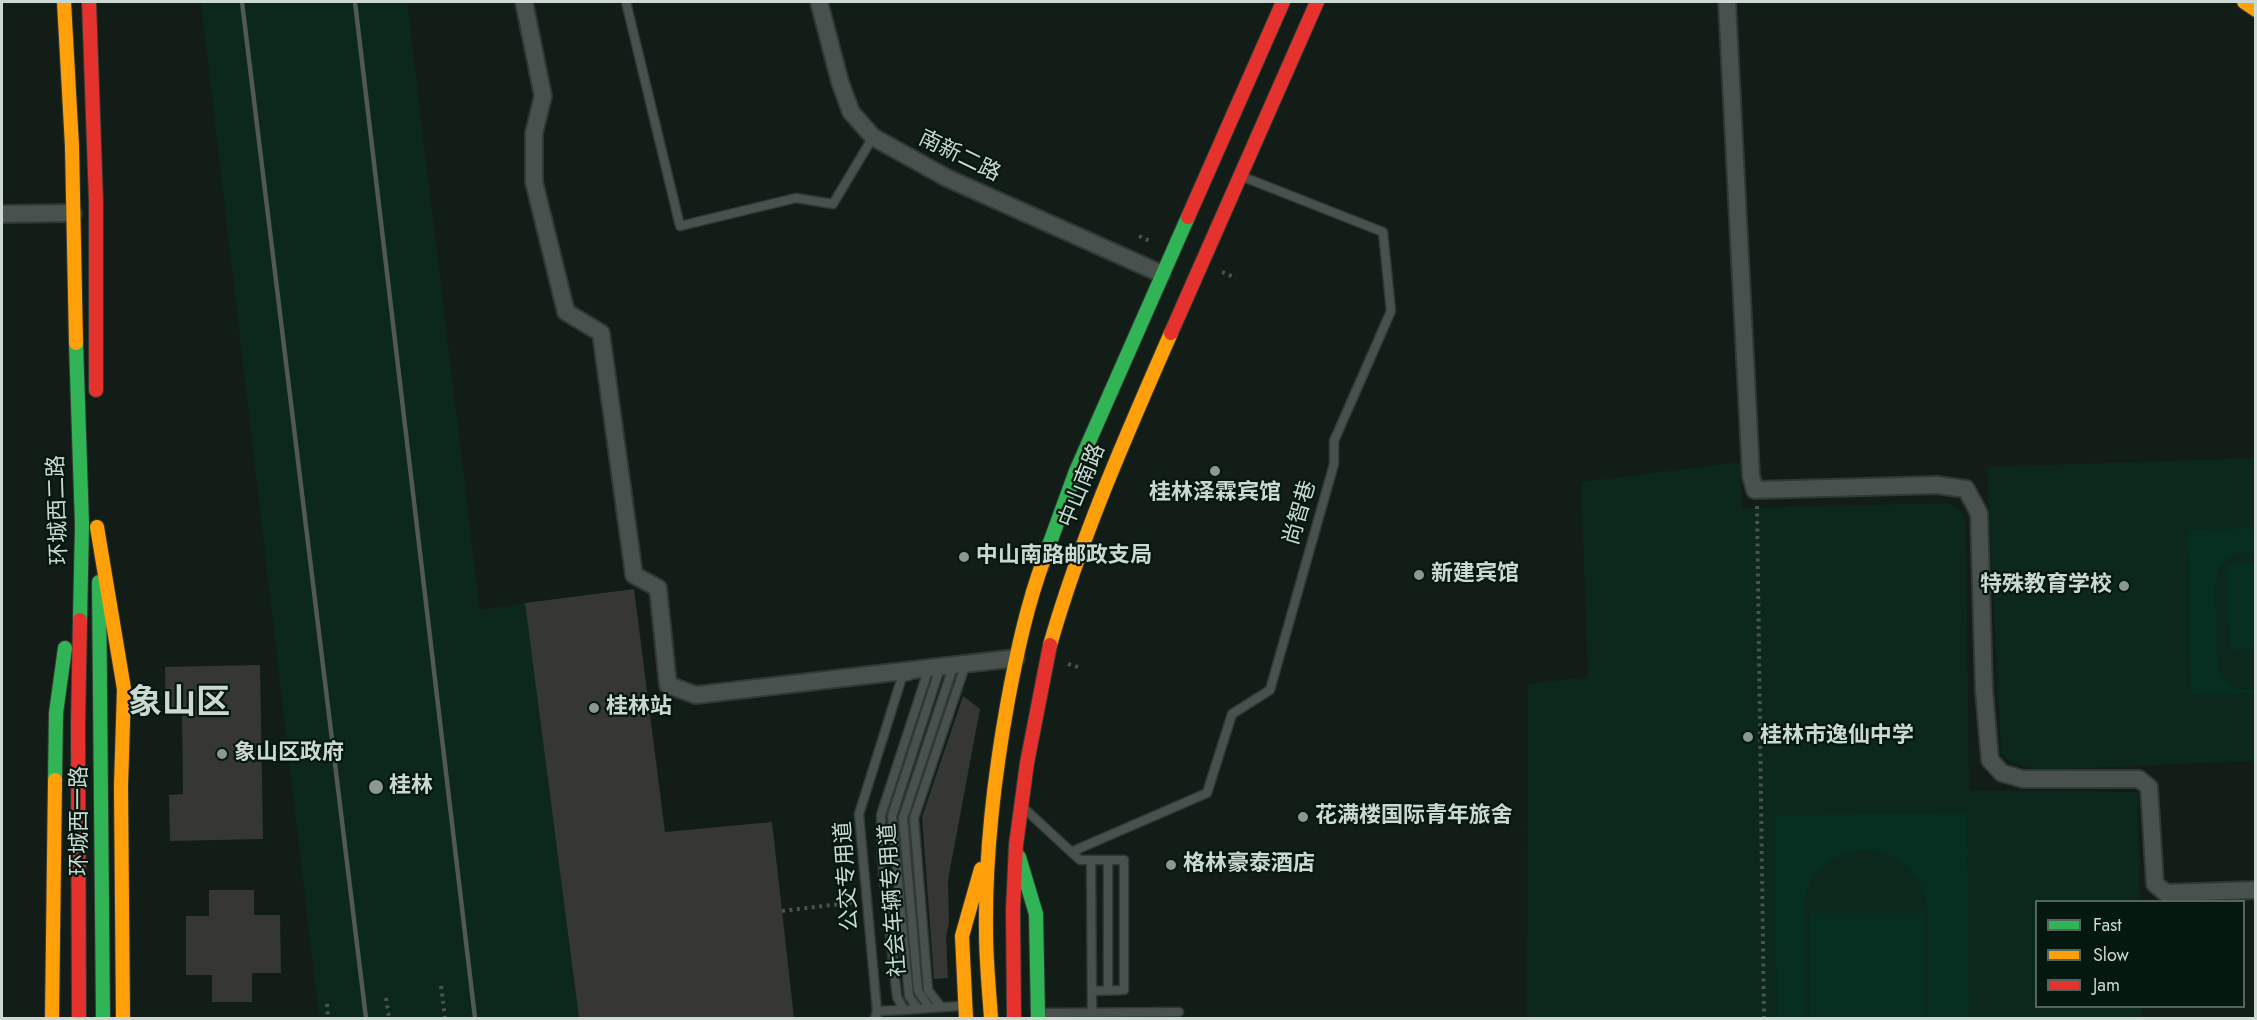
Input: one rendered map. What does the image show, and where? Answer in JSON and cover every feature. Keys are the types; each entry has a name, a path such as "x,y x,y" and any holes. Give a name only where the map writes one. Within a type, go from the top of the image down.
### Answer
{"main road":[{"name":"环城西二路","path":"64,2 82,525 78,725 79,1018"},
{"path":"89,2 96,201 96,404"},
{"name":"中山南路","path":"991,1018 986,932 988,845 996,764 1015,661 1030,598 1064,504 1162,274 1283,2"},
{"name":"中山南路","path":"1014,1018 1012,933 1016,847 1025,767 1047,658 1081,548 1105,483 1317,2"},
{"path":"2244,2 2256,10"},
{"name":"环城西二路","path":"97,511 100,623"},
{"path":"52,1018 56,713 82,525"},
{"path":"97,527 124,689 121,786 123,1018"},
{"name":"环城西一路","path":"100,623 103,1018"},
{"path":"966,1012 962,936 988,845"},
{"path":"1016,847 1036,914 1038,1016"}],"street":[{"path":"524,2 543,96 534,133 534,182 566,312 601,333 634,575 658,588 668,685 696,695 1015,661"},
{"name":"南新二路","path":"819,2 840,82 851,112 873,137 947,178 1162,274"},
{"path":"1727,2 1751,476 1755,490 1937,485 1966,489 1978,513 1984,690 1990,760 2002,773 2023,779 2139,779 2149,787 2155,884 2166,893 2256,890"},
{"path":"2,214 73,213"}],"lane":[{"path":"626,2 680,226 796,198 833,204 873,137"},
{"name":"尚智巷","path":"1071,852 1207,793 1232,714 1270,690 1334,464 1334,441 1391,311 1383,231 1240,176"},
{"name":"公交专用道","path":"876,1016 859,814 902,677 963,672 1015,661"},
{"name":"社会车辆专用道","path":"941,1007 928,990 914,818 963,672"},
{"name":"社会车辆专用道","path":"930,1008 918,992 903,818 951,673"},
{"path":"904,1010 897,997 882,859 881,815 927,674"},
{"path":"918,1009 909,996 892,816 938,674"},
{"path":"1020,805 1080,860 1124,860 1124,990 1092,990"},
{"path":"1091,860 1092,1013"},
{"path":"1108,860 1108,990"},
{"path":"876,1016 904,1010 941,1007 966,1012"},
{"path":"1038,1016 1179,1012"}],"path":[{"path":"1755,490 1764,1018"},
{"path":"441,986 445,1018"},
{"path":"386,998 389,1018"},
{"path":"327,1004 328,1018"}],"shaded area":[{"path":"201,2 407,2 480,610 525,603 579,1018 319,1018"},
{"name":"特殊教育学校","path":"2255,458 2255,761 2039,770 2011,763 2001,753 1987,467"},
{"name":"桂林市逸仙中学","path":"1740,462 1742,508 1948,503 1961,511 1966,520 1969,790 2138,792 2140,900 2035,900 2035,1008 2142,1008 2142,1018 1527,1018 1528,684 1588,677 1581,482"},
{"path":"2255,528 2255,553 2241,553 2229,559 2220,569 2215,582 2216,651 2220,672 2232,686 2255,689 2255,693 2191,694 2188,530"},
{"path":"2227,564 2255,564 2255,649 2229,650"},
{"path":"1967,813 1969,1018 1928,1018 1928,918 1921,884 1907,866 1898,860 1888,854 1866,850 1847,853 1832,860 1810,884 1805,897 1804,909 1804,1018 1777,1018 1775,815"},
{"path":"1810,913 1924,913 1924,1018 1810,1018"}],"building":[{"name":"桂林站","path":"634,589 665,832 772,822 794,1018 579,1018 525,603"},
{"name":"象山区政府","path":"260,665 263,839 170,841 169,795 183,794 182,713 166,713 165,667"},
{"path":"963,696 980,709 948,880 949,923 946,936 948,978 934,979 922,817"},
{"path":"209,890 254,890 254,915 280,915 281,973 252,973 252,1002 212,1002 212,975 186,975 186,916 209,916"}],"railway":[{"path":"242,2 366,1018"},
{"path":"355,2 475,1018"}],"traffic: fast":[{"path":"1044,559 1076,471 1188,217"},
{"path":"76,343 82,525 80,620"},
{"path":"99,582 103,1018"},
{"path":"55,780 56,713 65,648"},
{"path":"1019,857 1036,914 1038,1018"}],"traffic: slow":[{"path":"64,2 72,146 76,343"},
{"path":"2244,2 2256,10"},
{"path":"1050,645 1090,526 1171,333"},
{"path":"97,527 124,689 121,786 123,1018"},
{"path":"991,1018 986,902 995,786 1011,682 1032,594 1044,559"},
{"path":"52,1018 55,780"},
{"path":"966,1018 962,936 981,869"}],"traffic: jam":[{"path":"89,2 96,201 96,390"},
{"path":"1188,217 1283,2"},
{"path":"1171,333 1317,2"},
{"path":"79,1018 80,620"},
{"path":"1014,1018 1013,910 1016,845 1027,763 1050,645"}],"place":[{"name":"桂林泽霖宾馆","path":"1215,471"},
{"name":"中山南路邮政支局","path":"964,557"},
{"name":"新建宾馆","path":"1419,575"},
{"name":"特殊教育学校","path":"2124,586"},
{"name":"桂林站","path":"594,708"},
{"name":"桂林市逸仙中学","path":"1748,737"},
{"name":"象山区政府","path":"222,754"},
{"name":"桂林","path":"376,787"},
{"name":"花满楼国际青年旅舍","path":"1303,817"},
{"name":"格林豪泰酒店","path":"1171,865"}],"district":[{"name":"象山区","path":"179,705"}]}
